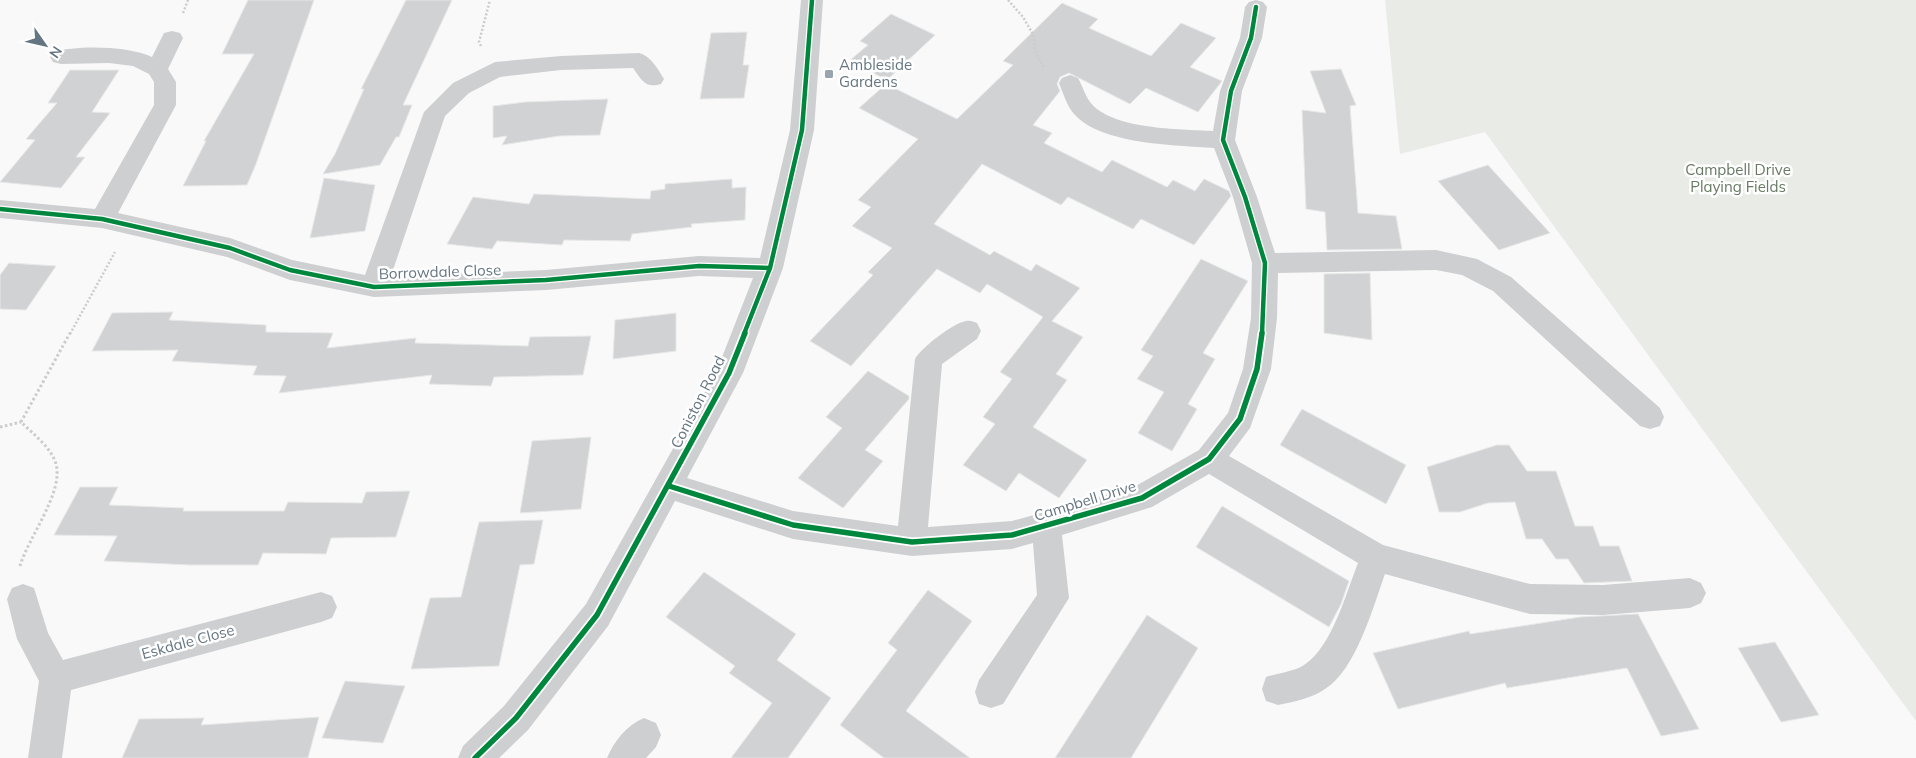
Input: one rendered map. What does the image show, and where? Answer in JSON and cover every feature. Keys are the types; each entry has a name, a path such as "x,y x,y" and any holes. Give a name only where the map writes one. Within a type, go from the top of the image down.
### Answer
{"street":[{"name":"Coniston Road","path":"475,758 516,718 597,615 729,373 770,268 802,130 812,0"},
{"path":"1070,84 1082,108 1094,118 1123,130 1223,140 1231,91 1251,38 1256,6"},
{"path":"157,70 172,38"},
{"path":"61,57 109,56 137,59 157,70 165,82 165,105 102,219"},
{"name":"Borrowdale Close","path":"374,287 435,112 461,88 496,70 562,63 639,60 653,78"},
{"name":"Campbell Drive","path":"669,486 793,525 912,542 1012,535 1046,526 1142,498 1209,460 1240,418 1257,369 1264,318 1265,263 1246,197 1223,140"},
{"name":"Borrowdale Close","path":"0,209 102,219 230,248 290,270 374,287 546,280 699,266 770,268"},
{"path":"1265,263 1436,260 1468,266 1502,284 1650,416"},
{"path":"912,542 929,360 968,331"},
{"path":"1209,460 1376,557 1473,584 1530,599 1603,600 1690,593"},
{"path":"992,692 1053,598 1046,526"},
{"path":"1278,689 1315,677 1330,663 1350,622 1376,557"},
{"path":"23,599 33,639 56,678 45,758"},
{"name":"Eskdale Close","path":"56,678 321,606"}],"path":[{"path":"490,0 479,42 496,70"},
{"path":"1008,0 1023,17 1034,36 1035,51 1043,67 1070,84"},
{"path":"0,427 21,422 130,226"},
{"path":"21,422 42,443 57,464 55,487 22,559 18,581 23,599"}],"green space":[{"name":"Campbell Drive Playing Fields","path":"1385,0 1916,0 1916,721 1485,132 1400,154"}],"building":[{"path":"248,0 314,0 247,185 183,186 206,141 204,141 254,54 222,54"},
{"path":"406,0 452,0 403,105 412,105 399,137 396,137 380,165 323,174 335,154 364,89 361,89"},
{"path":"1062,3 1098,19 1089,28 1151,56 1181,23 1216,38 1190,67 1222,81 1198,112 1146,88 1130,104 1069,73 1060,77 1057,84 1060,91 1033,125 1052,133 1044,143 1102,172 1112,160 1167,187 1173,180 1195,191 1204,179 1229,191 1231,196 1194,245 1141,219 1133,229 1068,197 1061,205 982,164 934,224 990,255 994,251 1031,271 1036,264 1080,288 1052,321 1083,337 1056,374 1067,380 1033,427 1087,460 1059,498 1019,473 1006,491 963,465 995,424 983,417 1012,379 1000,372 1043,317 987,284 980,293 937,269 851,366 810,341 873,275 868,272 892,248 852,226 871,207 858,200 918,139 859,108 886,84 957,119 1013,65 1003,61"},
{"path":"891,14 935,35 887,80 849,61 868,45 860,41"},
{"path":"747,32 743,65 749,65 744,98 700,99 711,33"},
{"path":"1341,69 1356,105 1350,106 1358,213 1396,216 1402,249 1327,250 1325,212 1306,209 1302,110 1326,113 1310,71"},
{"path":"70,70 119,70 92,112 110,113 76,157 85,157 61,188 0,182 35,140 26,139 57,103 48,103"},
{"path":"608,99 600,135 559,136 502,145 507,136 493,138 493,106 525,102"},
{"path":"1488,165 1550,233 1499,250 1438,181"},
{"path":"324,178 375,185 365,231 310,238"},
{"path":"732,179 732,188 746,187 745,220 691,224 692,227 632,234 630,241 564,240 562,245 497,241 492,249 447,244 473,197 529,204 534,194 650,199 651,191 665,189 665,184"},
{"path":"1201,259 1248,281 1203,353 1215,359 1188,404 1197,409 1172,451 1138,433 1164,392 1137,379 1153,356 1141,350"},
{"path":"9,263 56,266 26,310 0,309 0,275"},
{"path":"1370,273 1372,340 1324,333 1324,274"},
{"path":"173,312 169,320 266,325 266,332 333,333 327,348 416,338 415,343 528,346 530,337 591,336 583,375 494,377 491,386 429,384 432,375 279,393 286,376 253,375 257,366 172,361 178,350 92,351 112,313"},
{"path":"676,313 676,351 613,359 615,320"},
{"path":"868,371 909,396 909,399 865,450 883,461 843,508 798,478 842,428 826,417"},
{"path":"1302,409 1406,465 1386,504 1280,445"},
{"path":"591,437 581,509 520,513 532,441"},
{"path":"1497,445 1509,445 1527,471 1556,471 1575,526 1593,526 1600,546 1619,546 1632,581 1584,583 1568,559 1556,559 1542,539 1526,539 1515,502 1488,503 1460,512 1439,512 1427,467"},
{"path":"80,487 118,487 109,505 184,508 183,511 284,511 288,502 362,503 366,492 410,491 396,537 331,538 326,554 263,553 258,565 191,565 104,561 117,536 54,535"},
{"path":"1222,506 1349,581 1341,604 1329,627 1196,547"},
{"path":"543,520 534,564 520,565 499,666 411,669 430,598 461,597 479,522"},
{"path":"704,572 796,634 777,660 831,698 788,758 731,758 772,703 729,673 735,666 666,617"},
{"path":"928,590 972,621 906,711 970,758 884,758 840,725 897,650 888,643"},
{"path":"1638,614 1699,729 1661,736 1627,668 1507,688 1505,683 1398,709 1373,653 1469,631 1470,634 1580,617"},
{"path":"1147,615 1198,648 1131,758 1055,758"},
{"path":"1775,642 1819,715 1781,722 1738,648"},
{"path":"345,681 405,686 383,743 322,738"},
{"path":"319,717 308,758 122,758 139,719 204,718 201,725"}],"cycle path":[{"path":"475,758 516,718 597,615 729,373 770,268 802,130 812,0"},
{"path":"669,486 793,525 912,542 1012,535 1091,514 1142,498 1209,459 1240,419 1257,369 1264,318 1265,263 1245,197 1223,140 1231,91 1251,38 1256,7"},
{"path":"0,209 102,219 230,248 290,270 374,287 546,280 699,266 770,268"}],"place":[{"name":"Ambleside Gardens","path":"829,74"}]}
